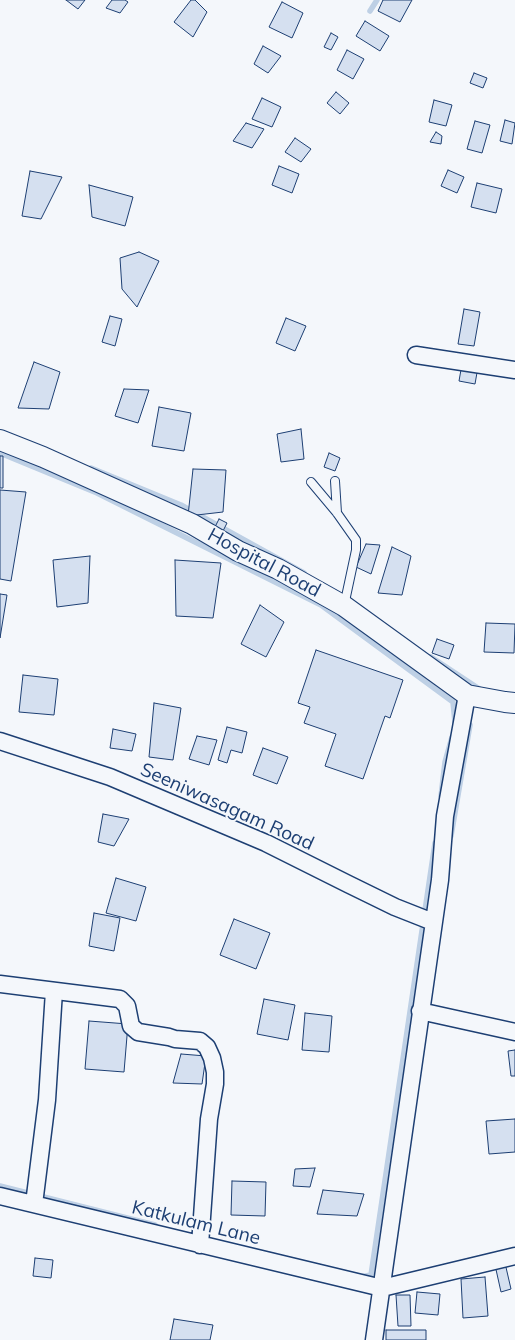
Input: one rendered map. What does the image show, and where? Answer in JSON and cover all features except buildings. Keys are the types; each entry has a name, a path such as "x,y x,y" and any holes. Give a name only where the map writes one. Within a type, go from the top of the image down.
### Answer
{"street":[{"path":"416,355 515,370"},
{"name":"Hospital Road","path":"0,440 192,524 238,551 278,569 344,606 467,695 515,703"},
{"path":"374,1340 415,1060 420,1011 441,866 446,808 467,695"},
{"name":"Seeniwasagam Road","path":"0,741 110,777 266,843 356,888 433,922"},
{"path":"0,984 120,999 127,1006 131,1026 138,1032 200,1041 207,1046 212,1058 215,1078 209,1119 200,1245"},
{"path":"34,1204 47,1100 54,991"},
{"path":"420,1011 515,1032"},
{"name":"Katkulam Lane","path":"0,1196 382,1288"},
{"path":"382,1288 515,1256"}],"lane":[{"path":"336,481 338,514"},
{"path":"311,482 338,514 356,540 356,550 344,606"}],"waterway":[{"path":"370,11 377,0"},
{"path":"0,453 97,493 321,605 453,702 455,723"},
{"path":"91,468 181,505 304,573"},
{"path":"431,657 481,690"},
{"path":"451,836 470,725"},
{"path":"441,796 445,762 452,737"},
{"path":"360,1277 371,1275 435,843"},
{"path":"0,1186 155,1225"}]}
